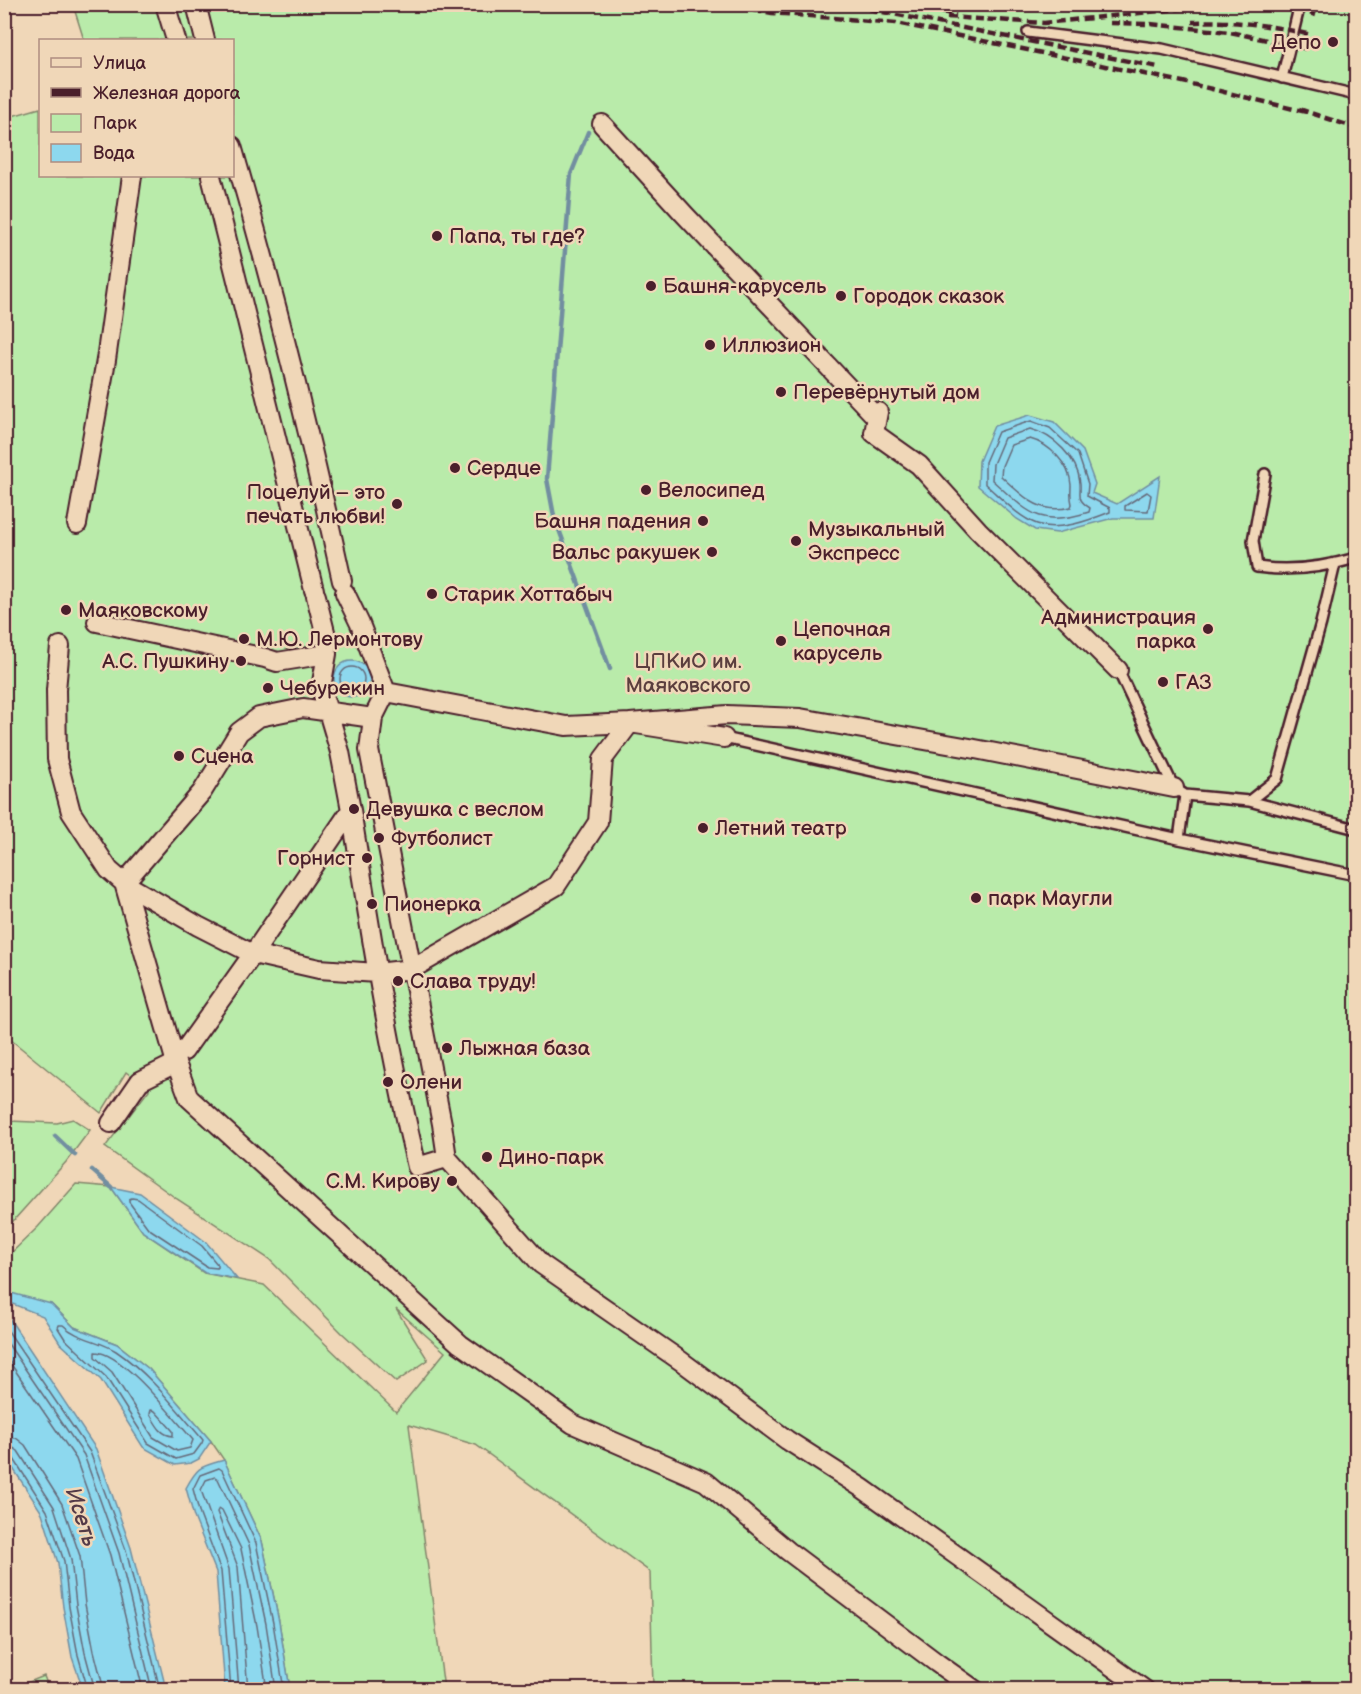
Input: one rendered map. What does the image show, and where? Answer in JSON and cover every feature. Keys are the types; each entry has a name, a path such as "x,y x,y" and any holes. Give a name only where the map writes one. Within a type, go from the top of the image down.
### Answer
{"street":[{"path":"165,4 175,39"},
{"path":"195,4 205,39"},
{"path":"602,124 685,215 877,415 874,433 919,465 993,545 1118,670"},
{"path":"234,153 266,265 344,587 386,692 373,718 369,750 447,1158 541,1264 681,1361 787,1440 862,1488 1145,1689"},
{"path":"77,524 106,360 132,177"},
{"path":"211,177 326,636 327,654 321,688 340,752 377,973 417,1167 447,1158"},
{"path":"97,622 277,662 327,654"},
{"path":"60,646 56,690 57,759 71,812 109,870 124,883 198,926 254,954 319,969 377,973 412,969 556,886 598,822 603,759 630,723"},
{"path":"386,692 566,726 727,715 800,718 970,748 1179,792"},
{"path":"124,883 202,792 239,732 259,717 303,708 373,718"},
{"path":"630,723 724,738"},
{"path":"111,1123 141,1081 180,1057 254,954 351,810"},
{"path":"124,883 180,1057 189,1098 460,1344 573,1424 706,1482 788,1551 975,1689"}],"lane":[{"path":"1282,78 1300,4"},
{"path":"1028,32 1162,49 1356,95"},
{"path":"1265,474 1253,541 1257,567 1279,570 1335,564 1356,558"},
{"path":"1249,801 1276,779 1335,564"},
{"path":"1118,670 1179,792 1179,839"},
{"path":"724,738 1179,839 1356,875"},
{"path":"1179,792 1249,801 1356,830"}],"green space":[{"name":"ЦПКиО им. Маяковского","path":"73,5 1356,5 1356,1689 653,1689 650,1572 476,1445 409,1425 444,1689 290,1689 262,1541 224,1460 211,1441 149,1369 117,1344 74,1327 51,1304 5,1299 5,1259 38,1227 76,1184 111,1187 143,1232 204,1273 264,1285 396,1412 445,1352 396,1309 428,1360 396,1382 342,1333 269,1259 177,1199 105,1147 149,1090 126,1072 101,1113 5,1035 5,118 39,108 39,177 234,177 234,39 84,39"},
{"path":"5,1117 9,1121 57,1123 73,1119 90,1130 66,1162 5,1230"},
{"path":"44,1676 49,1689 12,1689"}],"water":[{"path":"1030,415 1054,422 1083,451 1095,484 1092,493 1117,504 1160,476 1154,518 1113,518 1057,533 1035,530 1017,519 978,486 979,461 994,426"},
{"path":"352,661 364,667 370,679 364,691 352,697 340,691 334,679 340,667"},
{"path":"111,1187 140,1193 206,1242 237,1279 205,1273 143,1232"},
{"path":"4,1291 51,1304 74,1327 117,1344 149,1369 211,1441 199,1459 191,1463 175,1465 143,1447 101,1380 60,1343 43,1316 5,1301"},
{"name":"Исеть","path":"5,1312 96,1449 131,1548 166,1689 83,1689 72,1657 58,1563 42,1513 5,1456"},
{"path":"224,1460 262,1541 290,1689 225,1689 216,1572 194,1517 186,1488 200,1468"}],"waterway":[{"path":"588,132 571,174 547,479 554,516 610,669"},
{"path":"55,1136 75,1155"},
{"path":"92,1170 111,1187"}],"railway":[{"path":"727,4 772,13 896,23 1183,82 1306,112"},
{"path":"843,4 1158,67"},
{"path":"902,4 956,15"},
{"path":"947,17 1044,23 1227,4"},
{"path":"1257,4 1316,15"},
{"path":"1192,22 1252,24 1311,35"},
{"path":"1110,23 1150,24 1230,32 1308,49"},
{"path":"1299,109 1356,128"}],"place":[{"name":"Депо","path":"1333,42"},
{"name":"Папа, ты где?","path":"437,236"},
{"name":"Башня-карусель","path":"651,286"},
{"name":"Городок сказок","path":"841,296"},
{"name":"Иллюзион","path":"710,345"},
{"name":"Перевёрнутый дом","path":"781,392"},
{"name":"Сердце","path":"455,468"},
{"name":"Велосипед","path":"646,490"},
{"name":"Поцелуй – это печать любви!","path":"397,504"},
{"name":"Башня падения","path":"703,521"},
{"name":"Музыкальный Экспресс","path":"796,541"},
{"name":"Вальс ракушек","path":"712,552"},
{"name":"Старик Хоттабыч","path":"432,594"},
{"name":"Маяковскому","path":"66,610"},
{"name":"Администрация парка","path":"1208,629"},
{"name":"М.Ю. Лермонтову","path":"244,639"},
{"name":"Цепочная карусель","path":"781,641"},
{"name":"А.С. Пушкину","path":"241,661"},
{"name":"ГАЗ","path":"1163,682"},
{"name":"Чебурекин","path":"268,688"},
{"name":"Сцена","path":"179,756"},
{"name":"Девушка с веслом","path":"354,809"},
{"name":"Летний театр","path":"703,828"},
{"name":"Футболист","path":"379,838"},
{"name":"Горнист","path":"367,858"},
{"name":"парк Маугли","path":"976,898"},
{"name":"Пионерка","path":"372,904"},
{"name":"Слава труду!","path":"398,981"},
{"name":"Лыжная база","path":"447,1048"},
{"name":"Олени","path":"388,1082"},
{"name":"Дино-парк","path":"487,1157"},
{"name":"С.М. Кирову","path":"452,1181"}]}
